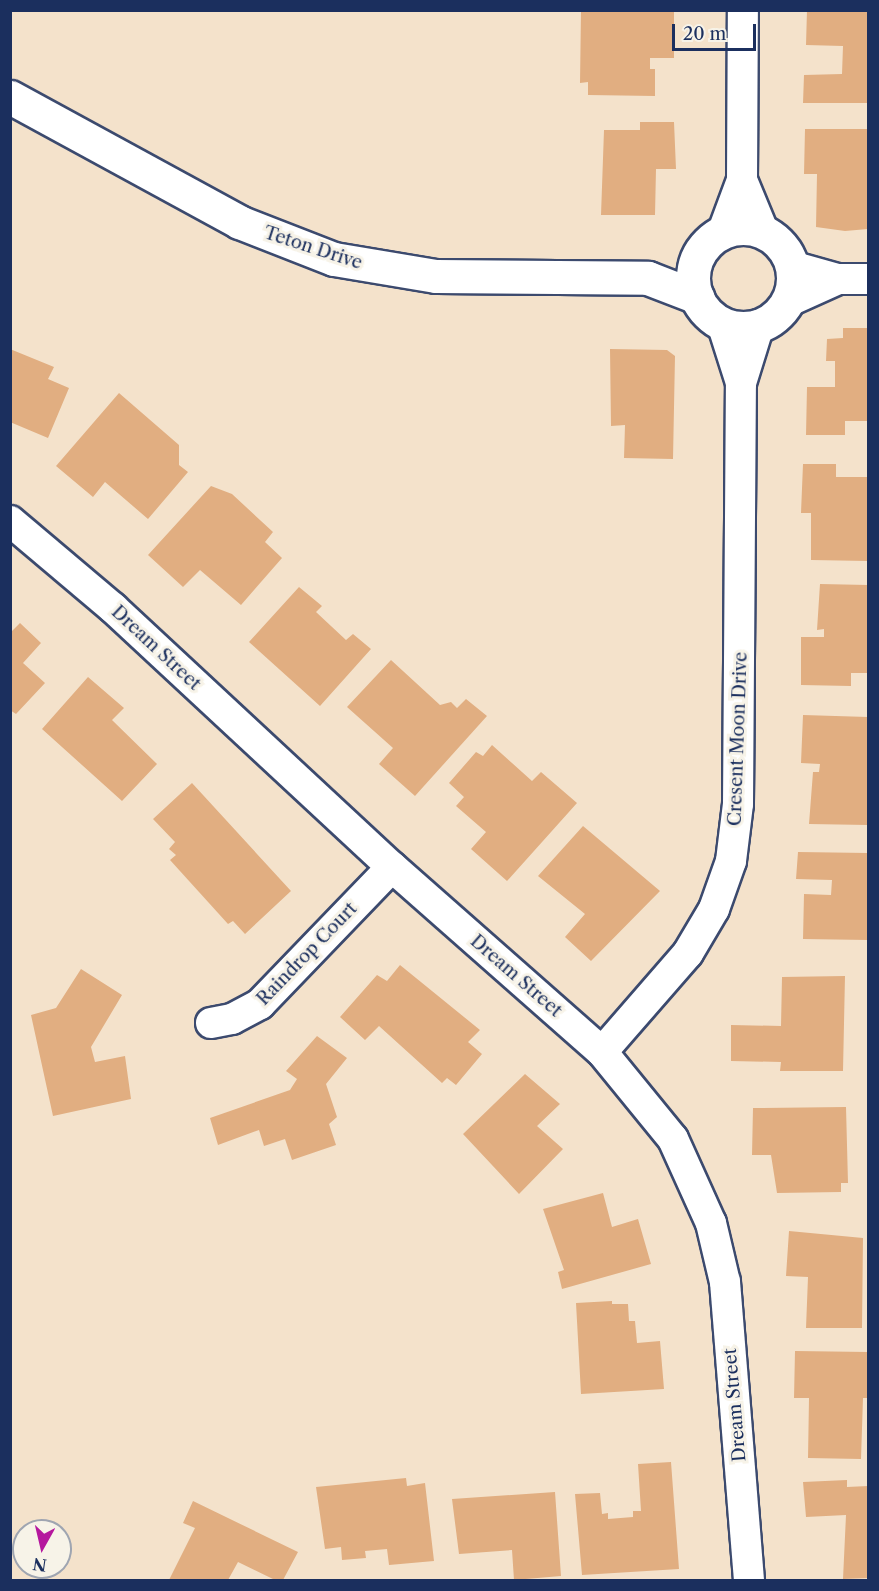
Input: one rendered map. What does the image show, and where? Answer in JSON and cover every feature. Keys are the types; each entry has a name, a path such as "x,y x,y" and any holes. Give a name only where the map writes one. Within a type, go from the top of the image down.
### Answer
{"street":[{"path":"722,234 742,180 743,10"},
{"name":"Teton Drive","path":"10,97 239,222 334,259 436,276 648,278 697,297"},
{"path":"742,180 764,233 783,249 791,266 792,285 787,302 775,316 759,325 740,328 722,323 707,312 697,297 694,278 697,260 707,244 722,234 742,229 764,233"},
{"name":"Teton Drive","path":"648,278 697,260"},
{"path":"791,266 838,279 868,279"},
{"path":"787,302 838,279"},
{"name":"Cresent Moon Drive","path":"722,323 741,383"},
{"name":"Cresent Moon Drive","path":"602,1052 688,953 714,909 731,861 738,804 741,383 759,325"},
{"name":"Dream Street","path":"10,521 113,608 392,867 602,1052 673,1139 717,1242 725,1282 749,1581"},
{"name":"Raindrop Court","path":"211,1023 232,1019 260,1004 392,867"}],"building":[{"path":"581,10 674,10 674,58 650,58 650,69 655,69 655,96 588,95 588,82 580,83"},
{"path":"807,10 868,10 868,103 803,103 804,75 842,74 843,46 806,45"},
{"path":"640,122 674,122 676,169 656,169 655,215 601,215 604,130 640,130"},
{"path":"805,129 868,129 868,229 845,231 816,227 817,174 804,174"},
{"path":"843,328 868,328 868,421 845,421 845,435 806,435 807,387 835,387 835,361 826,361 827,339 843,338"},
{"path":"10,349 54,367 48,379 69,388 48,438 10,422"},
{"path":"610,349 667,350 675,356 673,459 624,458 625,425 611,426"},
{"path":"119,393 179,445 179,465 188,472 148,519 105,482 93,497 56,466"},
{"path":"803,464 836,464 836,477 868,477 868,561 811,560 811,513 801,513"},
{"path":"211,486 232,494 273,532 265,542 282,558 241,605 200,570 183,587 148,555"},
{"path":"820,584 868,585 868,673 851,673 851,686 801,685 801,637 824,637 824,629 817,630"},
{"path":"299,587 322,606 316,612 346,640 353,634 371,649 320,706 249,642"},
{"path":"20,623 41,643 23,663 45,683 16,714 10,710 10,633"},
{"path":"391,660 440,705 451,702 457,708 466,699 487,716 415,796 379,764 393,748 347,707"},
{"path":"88,677 124,708 112,720 157,764 122,801 42,729"},
{"path":"803,715 868,717 868,825 809,824 813,772 819,772 820,764 801,763"},
{"path":"492,745 532,781 541,772 577,803 507,881 471,849 486,832 456,806 464,797 449,783 476,752 483,756"},
{"path":"192,783 291,891 245,934 233,921 228,924 170,860 176,855 169,849 175,842 153,819"},
{"path":"583,826 660,891 591,961 565,937 585,914 538,876"},
{"path":"798,852 868,853 868,940 803,939 804,894 831,895 832,880 796,879"},
{"path":"400,965 480,1030 468,1042 482,1054 456,1085 447,1078 442,1083 379,1026 365,1040 340,1017 377,975 387,981"},
{"path":"81,969 122,995 91,1047 95,1062 125,1056 131,1099 53,1116 31,1015 56,1008"},
{"path":"845,976 843,1071 780,1071 781,1062 731,1061 731,1025 781,1026 782,977"},
{"path":"317,1036 347,1058 326,1084 337,1117 329,1124 336,1145 292,1160 285,1139 264,1146 259,1130 218,1145 210,1118 290,1090 297,1079 286,1071"},
{"path":"525,1074 560,1104 537,1126 563,1149 519,1194 463,1134"},
{"path":"846,1107 848,1183 841,1183 841,1192 777,1193 771,1155 752,1155 753,1108"},
{"path":"603,1193 612,1227 638,1219 651,1264 562,1289 558,1272 564,1270 543,1209"},
{"path":"789,1231 863,1238 862,1328 806,1328 808,1277 786,1276"},
{"path":"612,1301 612,1304 628,1304 629,1321 635,1321 637,1343 660,1341 664,1389 581,1394 576,1303"},
{"path":"795,1351 868,1352 868,1398 863,1398 861,1459 808,1458 809,1398 794,1398"},
{"path":"671,1462 679,1569 582,1575 575,1494 600,1493 602,1514 608,1513 608,1519 633,1517 633,1511 641,1511 638,1464"},
{"path":"406,1478 407,1486 425,1483 434,1561 389,1565 387,1549 365,1551 366,1558 342,1560 341,1547 325,1549 316,1487"},
{"path":"847,1480 847,1487 868,1486 868,1578 843,1579 846,1515 806,1517 803,1482"},
{"path":"555,1492 561,1576 514,1580 512,1550 459,1554 452,1499"},
{"path":"193,1501 298,1552 283,1580 275,1580 238,1562 228,1580 169,1580 195,1528 183,1523"}]}
